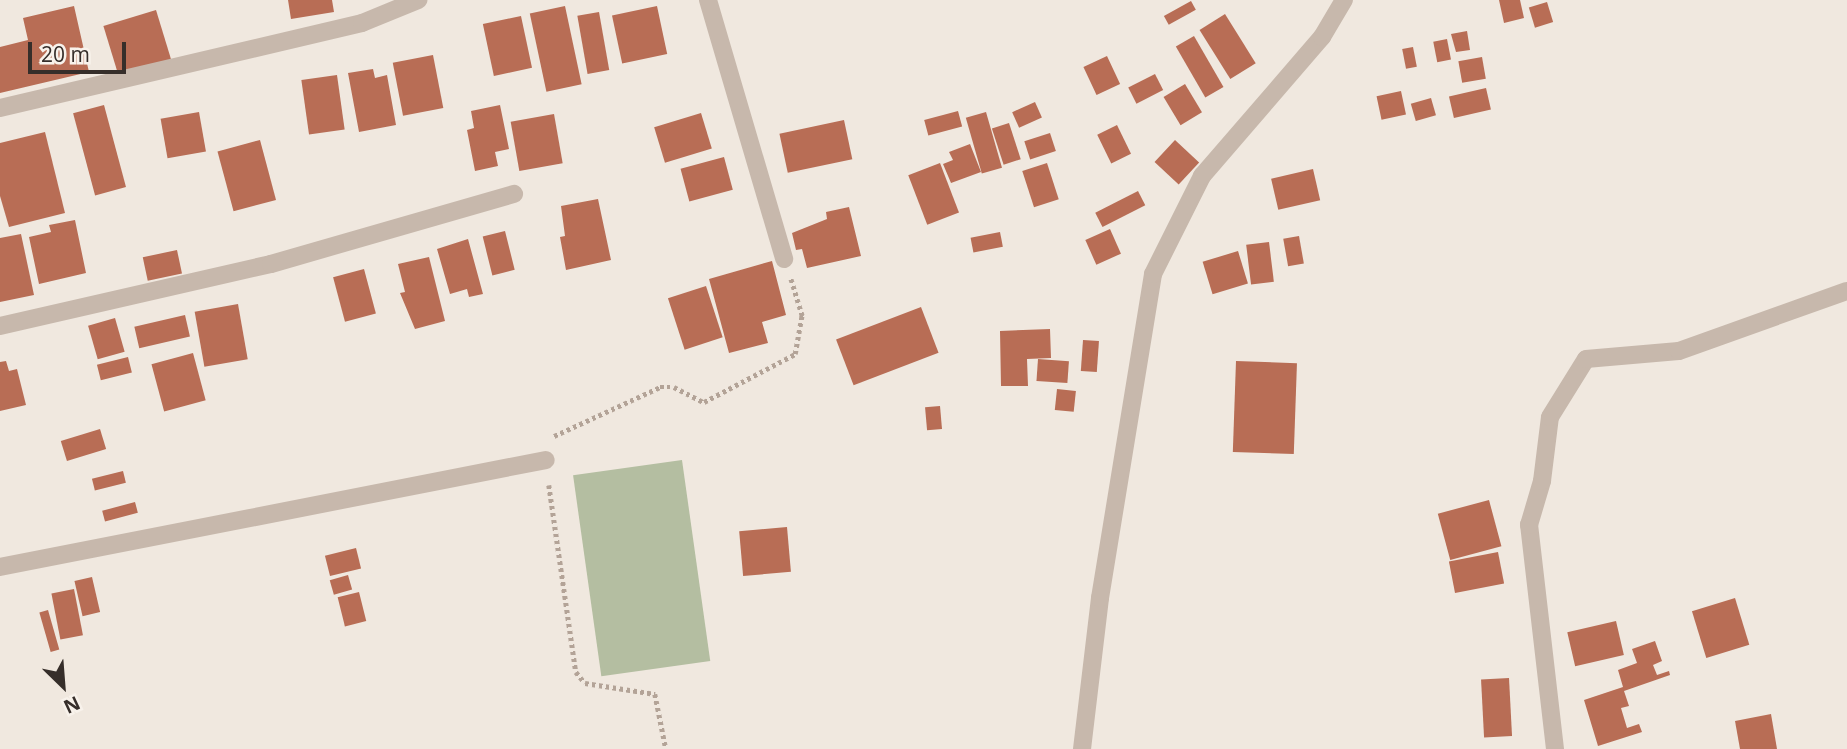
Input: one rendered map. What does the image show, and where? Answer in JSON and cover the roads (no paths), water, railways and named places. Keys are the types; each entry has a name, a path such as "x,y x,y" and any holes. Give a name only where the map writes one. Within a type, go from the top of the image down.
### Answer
{"street":[{"path":"0,108 362,23 418,0"},
{"path":"708,0 784,259"},
{"path":"1082,749 1100,598 1153,274 1202,176 1322,37 1344,0"},
{"path":"0,326 271,264 514,194"},
{"path":"1555,749 1530,524 1542,481 1550,416 1586,359 1679,351 1847,291"},
{"path":"0,567 546,460"}]}
